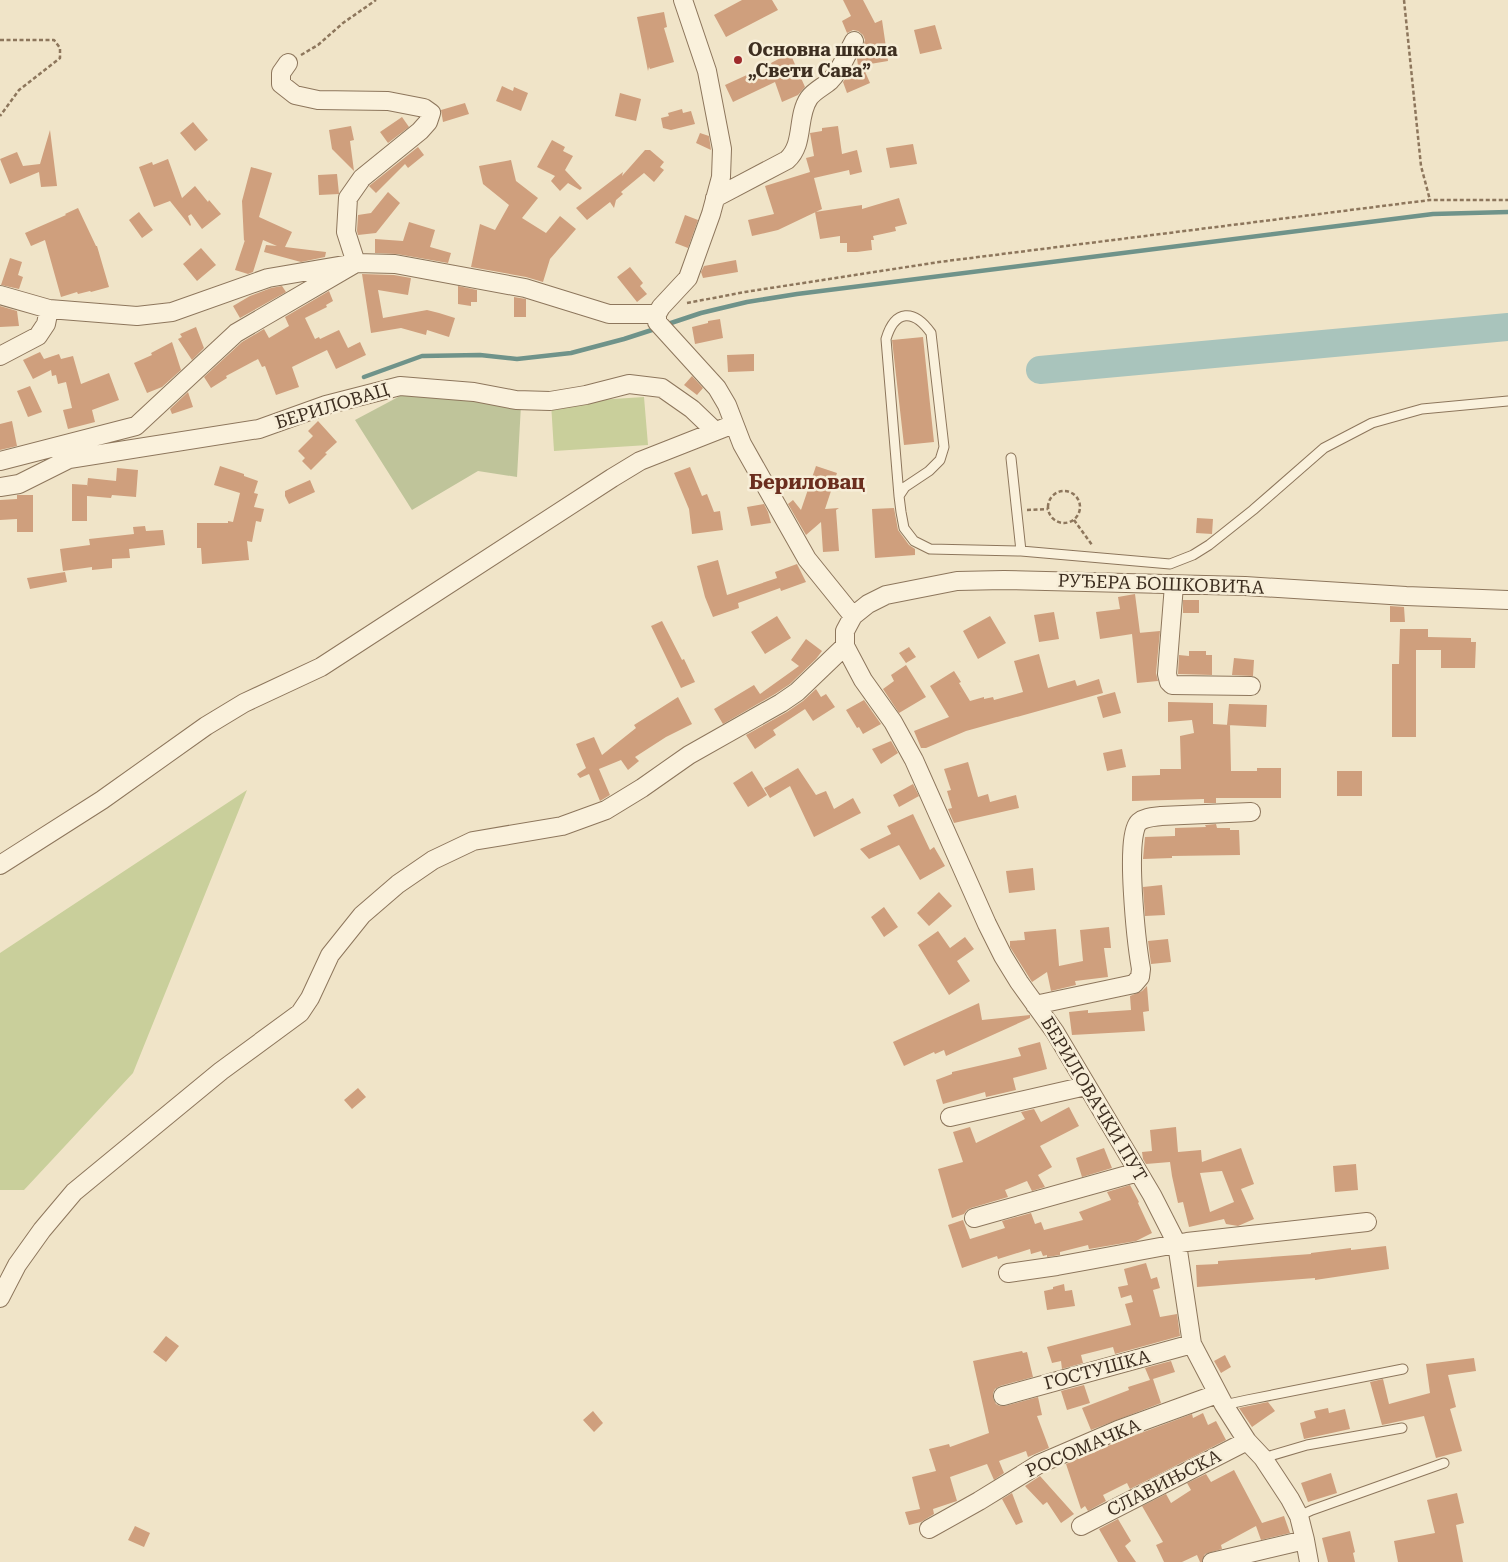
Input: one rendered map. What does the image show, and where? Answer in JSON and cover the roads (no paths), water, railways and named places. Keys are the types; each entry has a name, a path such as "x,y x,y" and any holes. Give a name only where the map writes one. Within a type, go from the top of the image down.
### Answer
{"street":[{"path":"660,323 662,306 688,278 711,214 721,177 722,149 707,71 683,0"},
{"path":"715,198 787,160 792,155 797,146 804,108 809,98 838,72 854,41"},
{"path":"288,63 281,74 281,84 296,95 318,100 388,101 424,108 431,113 428,122 420,131 362,178 348,198 346,232 356,263"},
{"path":"0,461 136,426 236,333 356,263"},
{"path":"0,295 50,309 137,316 172,312 268,278 356,263 395,264 525,288 609,314 660,323 717,388 727,405 742,444 807,559 853,616 845,630 845,646 796,692 781,703 690,755 606,810 562,826 473,840 433,860 398,884 362,915 330,955 310,998 300,1013 221,1070 74,1192 42,1230 17,1266 0,1298"},
{"path":"0,356 38,336 46,324 50,309"},
{"name":"БЕРИЛОВАЦ","path":"0,487 19,484 69,459 259,429 326,404 400,386 474,392 516,400 550,401 586,395 629,384 662,388 692,409 715,431"},
{"path":"0,864 102,800 206,726 244,703 321,667 640,461 688,440 734,424"},
{"name":"РУЂЕРА БОШКОВИЋА","path":"853,616 868,604 886,595 956,581 1004,580 1245,586 1508,600"},
{"path":"1174,585 1169,682 1172,685 1251,686"},
{"name":"БЕРИЛОВАЧКИ ПУТ","path":"845,646 863,680 893,722 914,760 999,948 1019,982 1055,1032 1138,1172 1177,1244 1192,1344 1220,1400 1247,1441 1263,1458 1299,1516 1309,1562"},
{"path":"1035,1005 1134,984 1140,977 1141,969 1132,886 1134,834 1138,822 1147,818 1161,816 1251,812"},
{"path":"950,1117 1086,1086"},
{"path":"974,1218 1138,1172"},
{"path":"1008,1273 1177,1244 1367,1222"},
{"name":"ГОСТУШКА","path":"1003,1396 1192,1344"},
{"name":"РОСОМАЧКА","path":"929,1529 1039,1464 1118,1430 1220,1400"},
{"name":"СЛАВИЊСКА","path":"1081,1526 1247,1441"},
{"path":"1212,1562 1305,1540"}],"lane":[{"path":"899,496 905,487 929,472 940,460 944,447 931,333 923,322 914,317 904,316 895,321 889,329 886,339 899,496 904,528 914,541 930,549 1021,551 1170,564 1193,555 1209,545 1324,448 1372,423 1422,409 1508,401"},
{"path":"1012,458 1021,551"},
{"path":"1220,1400 1247,1400 1404,1369"},
{"path":"1263,1458 1307,1444 1402,1428"},
{"path":"1299,1516 1444,1463"}],"waterway":[{"path":"665,325 701,313 747,302 797,294 1433,214 1508,212"},
{"path":"1040,370 1508,327"},
{"path":"364,377 422,356 480,355 517,359 571,353 658,328"}],"place":[{"name":"Основна школа „Свети Сава”","path":"738,60"}],"district":[{"name":"Бериловац","path":"807,482"}]}
